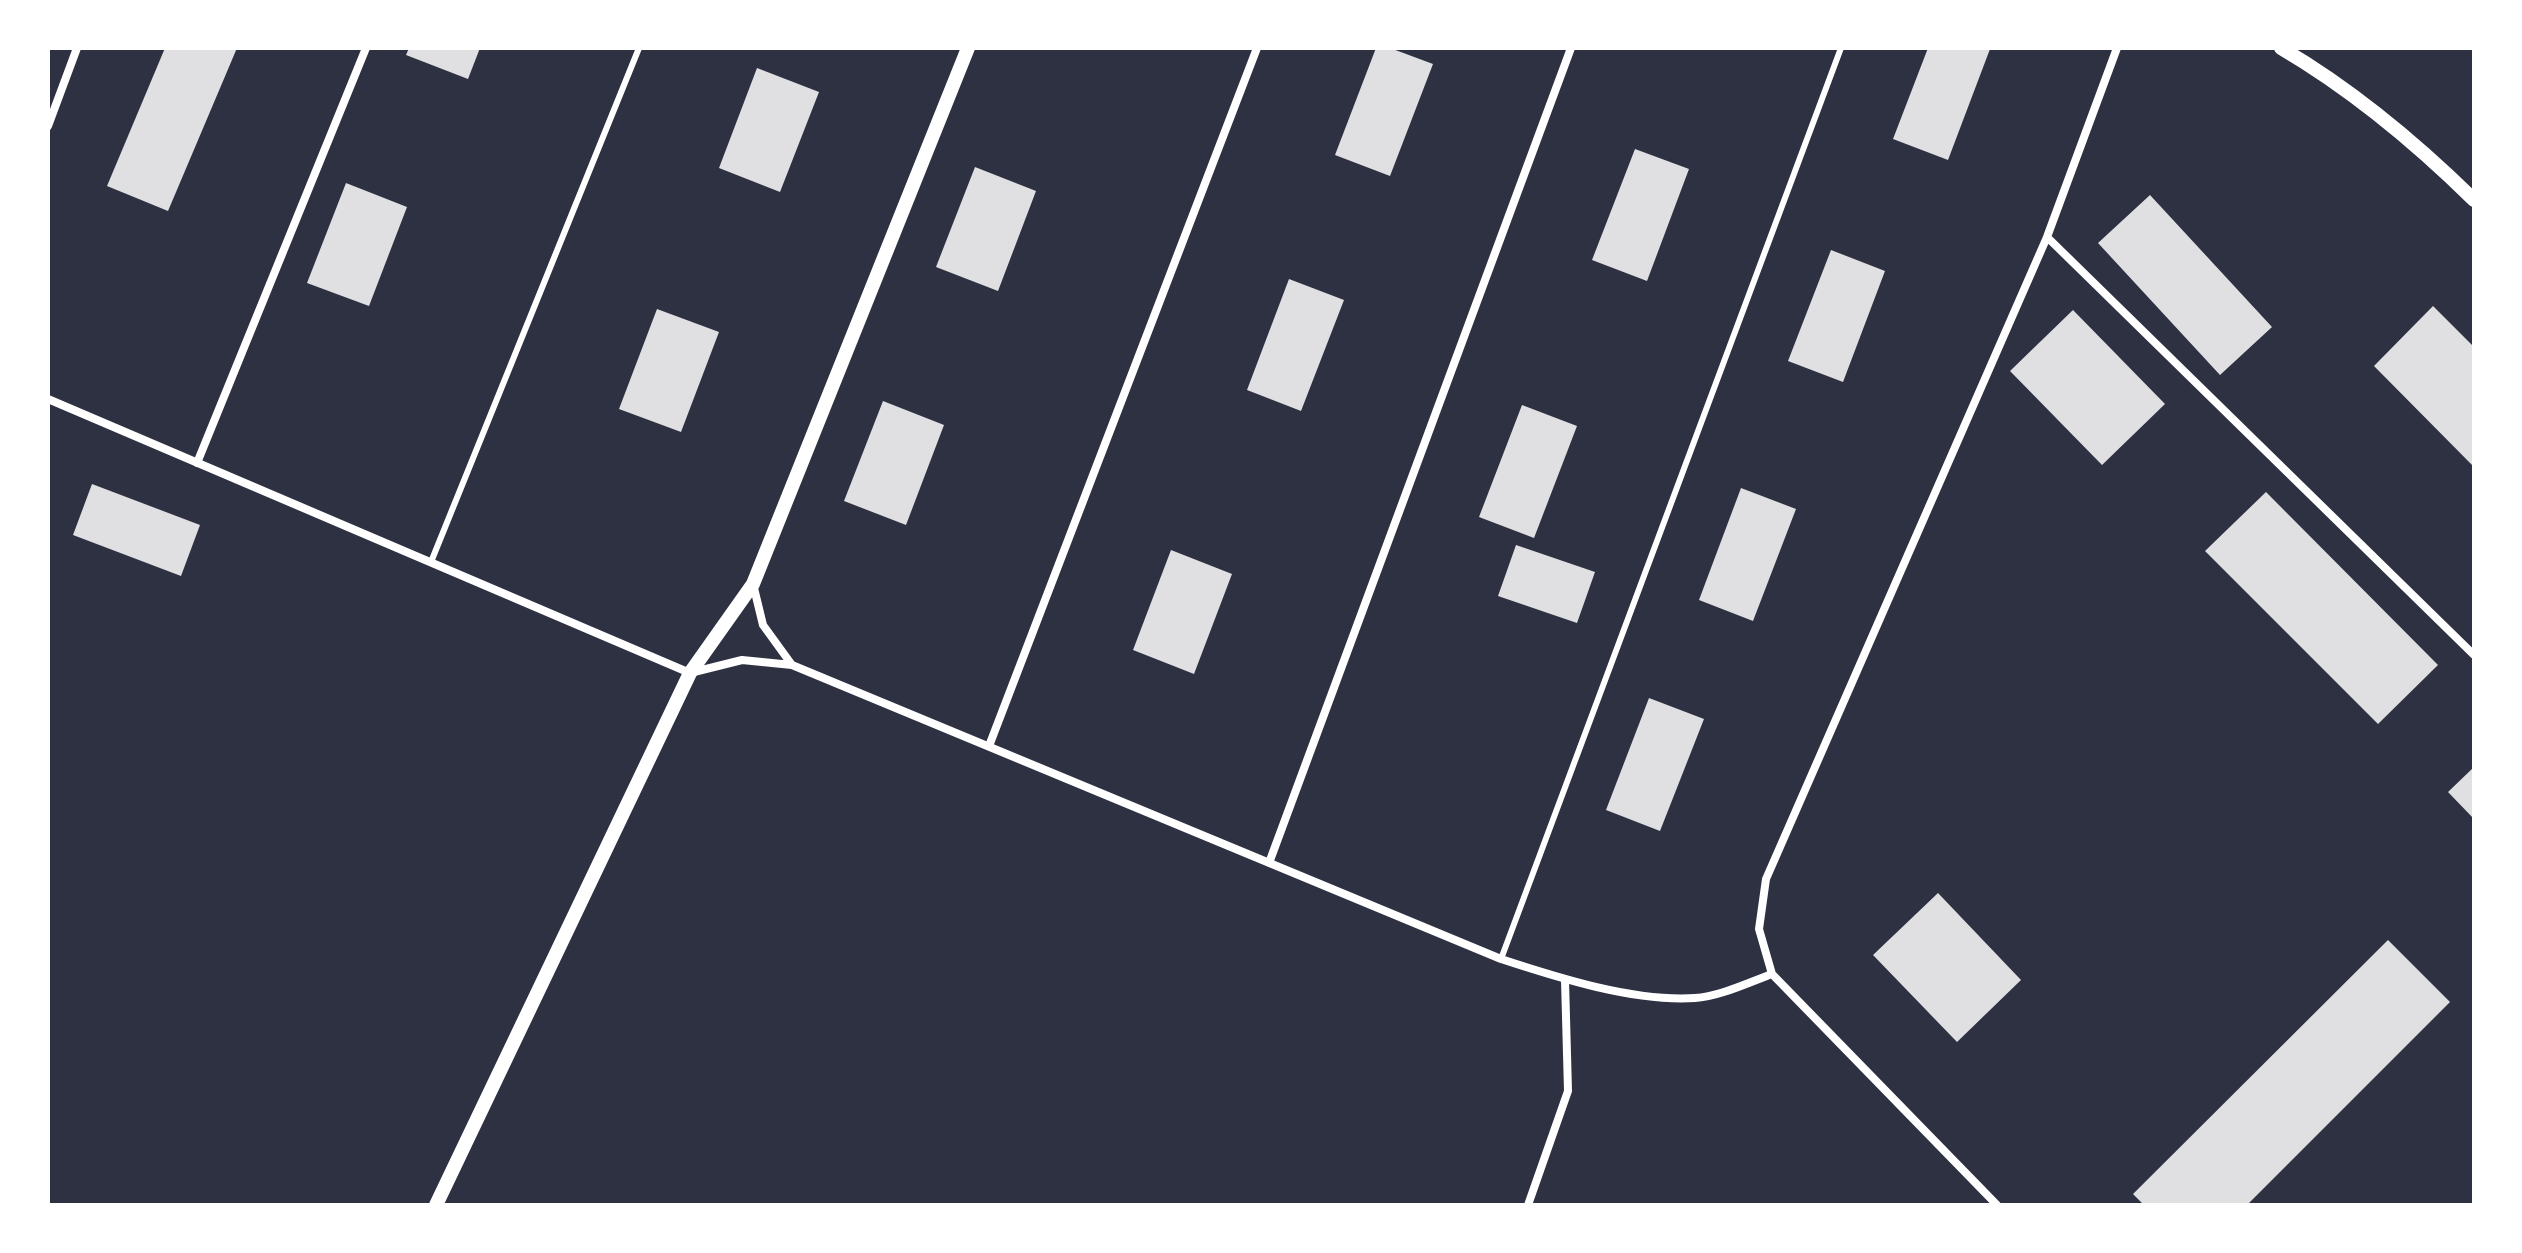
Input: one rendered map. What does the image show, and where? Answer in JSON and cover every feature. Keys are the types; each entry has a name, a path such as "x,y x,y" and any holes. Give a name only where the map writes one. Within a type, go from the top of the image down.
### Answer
{"street":[{"path":"48,126 77,48"},
{"path":"197,463 366,48"},
{"path":"436,1205 690,673 753,584 968,48"},
{"path":"989,746 1257,48"},
{"path":"1269,863 1571,48"},
{"path":"1997,1205 1772,974 1759,929 1766,879 2047,237 2117,48"},
{"path":"2281,48 2310,65 2382,119 2447,173 2474,200"},
{"path":"2047,237 2474,655"},
{"path":"48,399 690,673 742,660 792,665 1501,959 1565,980 1662,998 1699,998 1772,974"},
{"path":"753,584 763,625 792,665"},
{"path":"1528,1205 1568,1091 1565,980"}],"lane":[{"path":"431,562 639,48"},
{"path":"1501,959 1841,48"}],"building":[{"path":"165,48 237,48 168,211 107,186"},
{"path":"409,48 480,48 468,79 406,55"},
{"path":"1376,48 1390,48 1433,64 1390,176 1335,155"},
{"path":"1928,48 1990,49 1948,160 1893,139"},
{"path":"757,68 819,92 780,192 719,168"},
{"path":"1635,149 1689,169 1647,281 1592,260"},
{"path":"975,167 1036,191 998,291 936,267"},
{"path":"346,183 407,207 369,306 307,283"},
{"path":"2150,195 2272,327 2220,375 2098,243"},
{"path":"1831,250 1885,271 1843,382 1788,361"},
{"path":"1289,279 1344,300 1301,411 1247,390"},
{"path":"2433,306 2474,347 2474,467 2374,366"},
{"path":"657,309 719,332 681,432 619,409"},
{"path":"2073,310 2165,404 2102,465 2010,371"},
{"path":"883,401 944,425 906,525 844,501"},
{"path":"1522,405 1577,426 1534,538 1479,517"},
{"path":"92,484 200,525 181,576 73,535"},
{"path":"1741,488 1796,509 1753,621 1699,600"},
{"path":"2266,492 2438,665 2378,724 2205,551"},
{"path":"1516,545 1595,572 1577,623 1498,596"},
{"path":"1171,550 1232,574 1194,674 1133,650"},
{"path":"1649,698 1704,719 1660,831 1606,810"},
{"path":"2474,767 2474,819 2448,792"},
{"path":"1938,893 2021,980 1957,1042 1873,955"},
{"path":"2388,940 2450,1002 2247,1205 2144,1205 2133,1194"}]}
